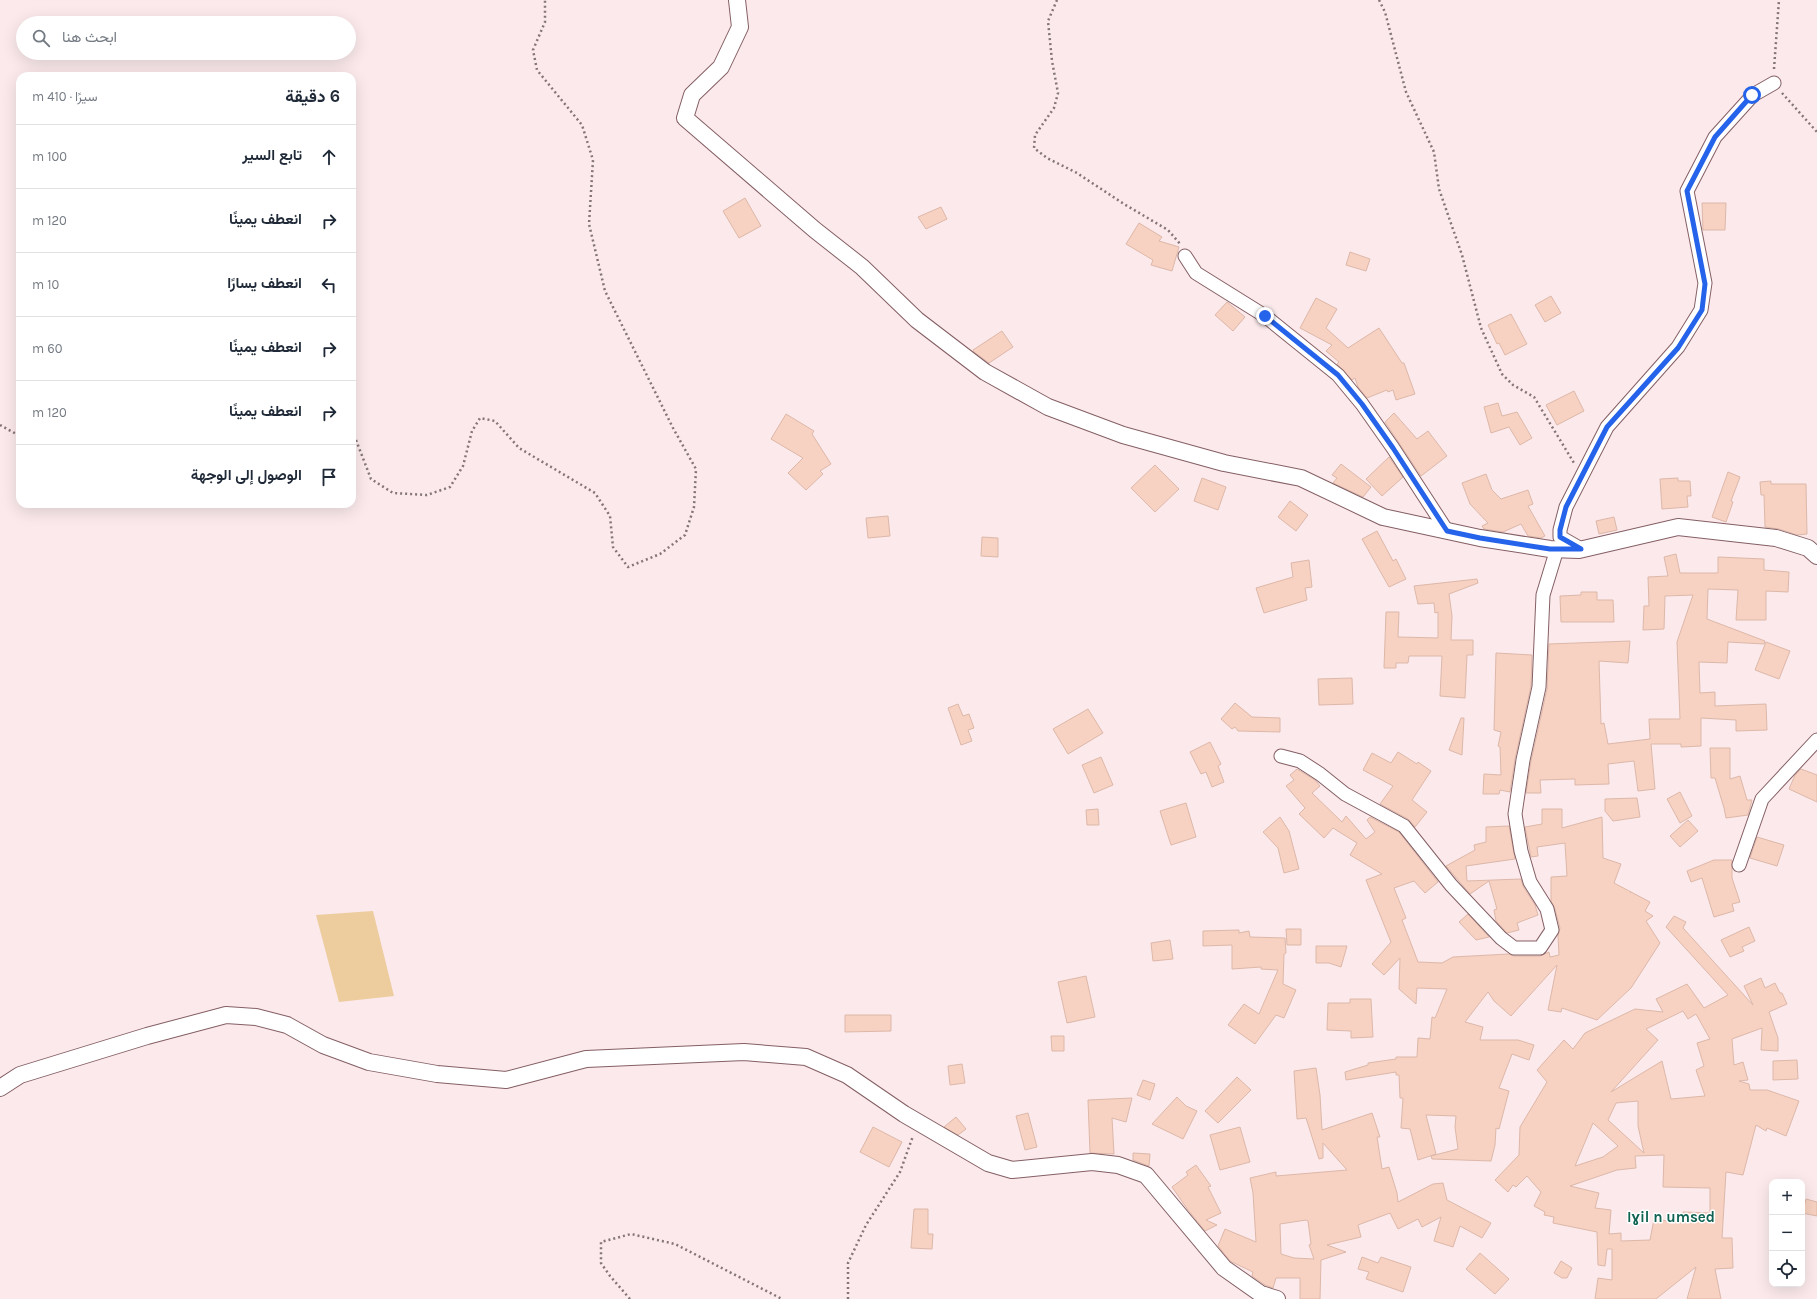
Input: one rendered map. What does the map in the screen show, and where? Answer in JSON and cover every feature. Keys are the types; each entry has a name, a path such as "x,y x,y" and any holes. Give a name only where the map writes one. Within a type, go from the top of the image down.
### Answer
{"street":[{"path":"737,0 740,27 721,67 692,95 686,118 815,230 862,267 917,320 985,372 1048,407 1123,435 1224,463 1301,478 1383,517 1480,538 1557,549 1581,549 1678,527 1776,538 1808,548 1817,556"},
{"path":"1581,549 1560,537 1560,530 1566,507 1581,475 1607,427 1678,348 1702,310 1705,284 1687,191 1715,137 1752,95 1774,83"},
{"path":"1185,256 1196,273 1265,316 1338,375 1362,404 1393,448 1447,531"},
{"path":"1281,756 1300,761 1320,774 1345,794 1404,826 1451,885 1501,938 1514,948 1540,948 1552,930 1546,909 1530,882 1521,851 1515,814 1523,760 1539,687 1543,595 1557,549"},
{"path":"1739,865 1762,799 1817,740"},
{"path":"0,1088 20,1075 147,1036 226,1015 256,1017 287,1025 323,1045 369,1062 437,1074 506,1080 586,1059 744,1052 806,1057 847,1075 918,1123 988,1163 1012,1170 1092,1162 1118,1165 1146,1175 1224,1268 1261,1294 1277,1299"}],"path":[{"path":"356,440 371,479 393,493 428,495 450,487 463,466 472,431 480,418 495,421 518,448 595,493 610,516 613,546 628,567 660,554 685,535 694,507 696,469 606,291 589,224 593,160 582,125 537,70 533,50 545,22 545,0"},
{"path":"1057,0 1048,21 1052,61 1058,93 1054,108 1035,135 1034,148 1047,158 1077,173 1124,204 1168,230 1181,245 1185,256"},
{"path":"1379,0 1386,12 1406,92 1434,152 1439,189 1462,255 1481,328 1502,374 1514,385 1534,397 1581,475"},
{"path":"1779,0 1774,83 1817,132"},
{"path":"0,425 16,434"},
{"path":"848,1299 848,1262 866,1225 900,1172 918,1123"},
{"path":"630,1299 601,1263 601,1242 631,1234 675,1244 782,1299"}],"shaded area":[{"path":"373,911 394,996 339,1002 316,915"}],"building":[{"path":"745,198 761,226 739,238 723,211"},
{"path":"1702,203 1726,203 1725,230 1703,230"},
{"path":"941,207 947,219 926,229 918,217"},
{"path":"1139,223 1162,237 1159,241 1179,247 1172,271 1151,265 1153,260 1126,244"},
{"path":"1350,252 1370,259 1366,271 1346,265"},
{"path":"1551,296 1561,313 1545,322 1535,305"},
{"path":"1316,298 1337,309 1326,328 1348,348 1379,328 1402,363 1404,363 1415,394 1396,400 1393,390 1388,392 1387,390 1367,398 1358,387 1355,378 1352,380 1337,364 1339,362 1326,351 1332,345 1300,328"},
{"path":"1227,302 1245,317 1233,331 1215,315"},
{"path":"1511,314 1527,344 1505,355 1499,343 1497,344 1488,325"},
{"path":"1002,331 1013,347 989,363 974,352 973,350"},
{"path":"1574,391 1584,411 1557,425 1546,405"},
{"path":"1498,403 1502,416 1517,412 1532,438 1520,445 1509,427 1491,433 1484,407"},
{"path":"1394,413 1417,439 1428,431 1447,456 1421,476 1385,422"},
{"path":"786,414 814,431 812,434 831,464 820,471 823,474 806,490 788,473 803,458 771,439"},
{"path":"1389,457 1403,477 1382,496 1366,479"},
{"path":"1341,464 1371,487 1363,497 1333,483 1337,478 1332,475"},
{"path":"1155,465 1179,489 1155,512 1131,488"},
{"path":"1728,472 1740,477 1731,501 1733,502 1726,522 1712,517"},
{"path":"1486,474 1492,490 1501,499 1528,490 1533,504 1528,506 1545,536 1541,538 1528,536 1521,524 1503,532 1484,529 1482,526 1488,523 1470,504 1462,483"},
{"path":"1202,478 1226,487 1218,510 1194,501"},
{"path":"1678,478 1678,481 1690,481 1691,496 1687,496 1688,507 1662,509 1660,479"},
{"path":"1771,481 1771,484 1806,484 1807,534 1797,535 1779,529 1765,527 1764,495 1761,495 1760,482"},
{"path":"1290,501 1308,515 1296,531 1278,517"},
{"path":"888,516 890,536 868,538 866,518"},
{"path":"1614,517 1617,530 1599,534 1596,521"},
{"path":"1377,531 1393,561 1396,559 1406,579 1389,587 1362,539"},
{"path":"982,537 998,538 998,557 981,556"},
{"path":"1676,554 1680,573 1718,573 1718,557 1764,559 1764,570 1789,572 1788,592 1766,591 1766,620 1736,620 1738,590 1708,589 1707,619 1765,641 1764,644 1728,642 1727,663 1699,662 1700,693 1715,692 1715,706 1766,704 1767,730 1736,731 1736,720 1701,718 1701,746 1681,747 1681,744 1651,744 1655,789 1638,791 1634,761 1608,764 1609,784 1575,785 1575,779 1540,780 1541,793 1526,793 1531,761 1547,689 1549,644 1630,641 1628,663 1599,661 1601,724 1604,723 1608,744 1650,739 1649,719 1680,719 1677,642 1693,595 1665,596 1664,629 1643,630 1644,606 1649,606 1648,577 1668,576 1664,557"},
{"path":"1309,560 1312,587 1305,588 1307,600 1264,613 1256,588 1293,577 1291,563"},
{"path":"1477,579 1478,583 1449,594 1452,616 1451,640 1473,640 1473,655 1467,655 1465,698 1440,696 1442,656 1409,656 1408,663 1396,663 1396,668 1384,668 1386,612 1399,612 1398,637 1438,638 1438,612 1435,613 1434,603 1418,604 1414,586"},
{"path":"1581,592 1597,592 1597,600 1613,600 1614,622 1561,622 1560,596 1581,595"},
{"path":"1766,642 1790,651 1779,679 1755,670"},
{"path":"1496,653 1532,655 1531,686 1515,759 1510,792 1500,790 1499,794 1483,794 1484,774 1501,775 1500,747 1498,746 1501,732 1494,730"},
{"path":"1352,678 1353,704 1319,705 1318,679"},
{"path":"1235,703 1252,717 1280,718 1280,732 1238,731 1235,727 1232,729 1221,719"},
{"path":"958,704 963,716 969,714 974,728 968,730 972,741 961,745 948,708"},
{"path":"1088,709 1103,733 1068,754 1053,729"},
{"path":"1461,718 1464,718 1462,755 1449,750"},
{"path":"1210,742 1221,764 1218,766 1224,782 1212,787 1206,772 1201,774 1190,752"},
{"path":"1710,748 1730,748 1730,779 1740,776 1747,800 1752,800 1748,815 1726,818 1715,778 1711,778"},
{"path":"1398,752 1417,764 1418,762 1431,771 1412,800 1427,812 1415,827 1408,819 1380,804 1393,786 1363,770 1372,753 1391,763"},
{"path":"1101,757 1113,785 1094,793 1082,765"},
{"path":"1297,769 1315,780 1320,786 1312,793 1342,822 1346,816 1366,839 1375,832 1367,820 1370,817 1399,832 1438,882 1425,893 1414,881 1394,888 1406,918 1402,920 1418,962 1442,963 1453,957 1509,954 1514,956 1540,956 1549,952 1550,957 1559,955 1558,936 1560,928 1555,909 1551,901 1551,877 1567,876 1565,843 1537,847 1538,856 1531,857 1525,827 1542,824 1542,809 1562,809 1562,828 1602,817 1603,858 1621,864 1614,883 1650,902 1645,911 1653,916 1646,921 1660,943 1631,988 1597,1020 1562,1008 1561,1012 1548,1010 1557,965 1511,1016 1494,1001 1488,992 1465,1022 1483,1027 1480,1040 1518,1040 1534,1045 1529,1060 1512,1054 1499,1088 1509,1091 1499,1129 1496,1128 1495,1145 1491,1161 1432,1159 1431,1156 1458,1149 1455,1127 1456,1116 1426,1115 1436,1154 1418,1160 1410,1129 1401,1128 1403,1098 1400,1098 1399,1075 1396,1075 1396,1072 1346,1080 1345,1072 1368,1065 1368,1063 1396,1059 1396,1057 1417,1057 1418,1038 1430,1039 1432,1017 1435,1018 1447,989 1417,988 1416,1004 1399,989 1400,958 1384,975 1372,964 1391,942 1366,880 1382,874 1350,855 1357,843 1333,828 1324,838 1299,814 1305,808 1286,786 1294,780 1290,775"},
{"path":"1801,769 1817,775 1817,802 1789,789 1795,775"},
{"path":"1680,792 1692,816 1680,823 1667,799"},
{"path":"1637,798 1640,817 1613,821 1605,811 1605,799"},
{"path":"1186,803 1196,837 1171,845 1160,811"},
{"path":"1098,809 1099,825 1087,825 1086,810"},
{"path":"1280,817 1289,831 1299,869 1284,873 1278,848 1263,832"},
{"path":"1688,820 1698,831 1680,847 1670,836"},
{"path":"1509,826 1515,859 1466,866 1467,881 1521,879 1523,886 1535,905 1538,915 1517,923 1519,930 1507,933 1496,921 1494,910 1497,909 1489,881 1470,894 1446,866 1475,850 1474,845 1486,842 1486,827"},
{"path":"1757,837 1784,845 1777,866 1750,858"},
{"path":"1714,860 1732,860 1732,878 1740,902 1732,904 1734,911 1714,917 1702,878 1691,882 1687,871"},
{"path":"1468,914 1489,937 1476,940 1459,922"},
{"path":"1674,916 1686,922 1683,928 1753,1005 1744,986 1761,978 1765,988 1775,983 1787,1004 1769,1012 1778,1038 1778,1051 1761,1050 1762,1028 1732,1039 1734,1065 1743,1062 1748,1080 1739,1081 1749,1084 1750,1090 1767,1090 1799,1101 1786,1136 1767,1128 1766,1131 1756,1125 1743,1175 1726,1172 1722,1238 1732,1238 1733,1268 1715,1269 1721,1299 1687,1299 1696,1267 1656,1299 1595,1299 1598,1278 1612,1280 1612,1249 1607,1249 1605,1266 1598,1265 1597,1232 1553,1223 1554,1217 1544,1215 1545,1212 1534,1206 1541,1192 1527,1176 1516,1187 1513,1185 1508,1192 1495,1180 1519,1155 1520,1127 1547,1082 1537,1070 1564,1040 1573,1049 1585,1033 1635,1009 1663,1012 1656,999 1687,984 1704,1008 1728,995 1666,927","holes":["1683,1011 1688,1019 1696,1014 1710,1039 1697,1043 1704,1066 1696,1070 1705,1096 1671,1099 1662,1061 1611,1092 1658,1040 1646,1029","1638,1101 1638,1126 1644,1153 1608,1120 1616,1103","1593,1123 1618,1146 1603,1157 1575,1166","1664,1155 1663,1187 1710,1188 1710,1213 1683,1212 1681,1223 1654,1219 1650,1240 1621,1241 1621,1233 1609,1234 1611,1210 1595,1208 1599,1193 1570,1186 1617,1170 1636,1168 1635,1156"]},
{"path":"1749,927 1755,941 1742,947 1744,951 1730,957 1721,940"},
{"path":"1286,929 1301,929 1301,945 1287,945"},
{"path":"1239,930 1239,933 1249,931 1250,937 1285,938 1286,953 1284,954 1283,984 1296,990 1284,1018 1276,1015 1255,1044 1228,1025 1244,1004 1259,1014 1278,970 1261,969 1261,967 1232,969 1232,945 1203,946 1203,931"},
{"path":"1170,940 1173,959 1153,961 1151,943"},
{"path":"1316,946 1347,946 1341,967 1329,963 1316,963"},
{"path":"1086,976 1095,1017 1067,1023 1058,982"},
{"path":"1350,999 1371,999 1373,1037 1351,1038 1351,1031 1327,1030 1328,1003 1350,1003"},
{"path":"845,1015 891,1015 891,1031 845,1032"},
{"path":"1051,1036 1064,1036 1064,1051 1052,1051"},
{"path":"1797,1060 1798,1079 1773,1080 1773,1061"},
{"path":"962,1064 965,1083 950,1085 948,1066"},
{"path":"1316,1068 1320,1095 1322,1130 1372,1113 1380,1137 1377,1137 1382,1169 1389,1167 1397,1193 1398,1202 1433,1184 1443,1183 1447,1200 1491,1223 1482,1238 1460,1226 1453,1247 1434,1241 1441,1217 1422,1227 1418,1219 1398,1229 1390,1213 1358,1225 1361,1237 1327,1245 1346,1252 1321,1260 1320,1299 1300,1299 1300,1278 1276,1278 1273,1288 1265,1285 1252,1276 1253,1272 1230,1261 1218,1246 1225,1229 1256,1242 1253,1193 1250,1178 1276,1172 1276,1176 1347,1170 1323,1143 1323,1158 1319,1159 1306,1118 1297,1119 1294,1071","holes":["1306,1220 1308,1221 1311,1244 1309,1245 1314,1259 1294,1258 1281,1254 1280,1224"]},
{"path":"1237,1077 1251,1090 1218,1123 1205,1111"},
{"path":"1143,1080 1155,1084 1150,1100 1137,1095"},
{"path":"1177,1097 1186,1106 1197,1111 1183,1139 1152,1124"},
{"path":"1132,1098 1126,1122 1112,1118 1114,1154 1090,1153 1088,1100"},
{"path":"1028,1113 1037,1147 1025,1150 1016,1116"},
{"path":"956,1117 966,1129 958,1135 944,1127"},
{"path":"873,1127 902,1142 889,1167 860,1152"},
{"path":"1240,1127 1250,1162 1220,1170 1210,1135"},
{"path":"1133,1153 1150,1154 1149,1166 1133,1160"},
{"path":"1196,1165 1211,1186 1208,1187 1221,1213 1206,1220 1217,1225 1205,1231 1172,1187 1188,1175 1186,1172"},
{"path":"1806,1199 1817,1202 1817,1216 1805,1214"},
{"path":"914,1209 928,1209 928,1234 933,1234 932,1249 911,1248"},
{"path":"1480,1253 1509,1279 1495,1294 1466,1269"},
{"path":"1362,1257 1378,1263 1381,1257 1411,1267 1403,1292 1366,1279 1369,1272 1358,1269"},
{"path":"1561,1261 1572,1268 1567,1278 1562,1278 1554,1273"}],"district":[{"name":"Iɣil n umsed","path":"1671,1217"}],"route":[{"path":"1265,316 1338,375 1362,404 1393,448 1447,531 1480,538 1550,549 1579,550 1581,549 1560,537 1560,530 1566,507 1577,483 1607,427 1678,348 1702,310 1705,284 1687,191 1715,137 1752,95"}]}
